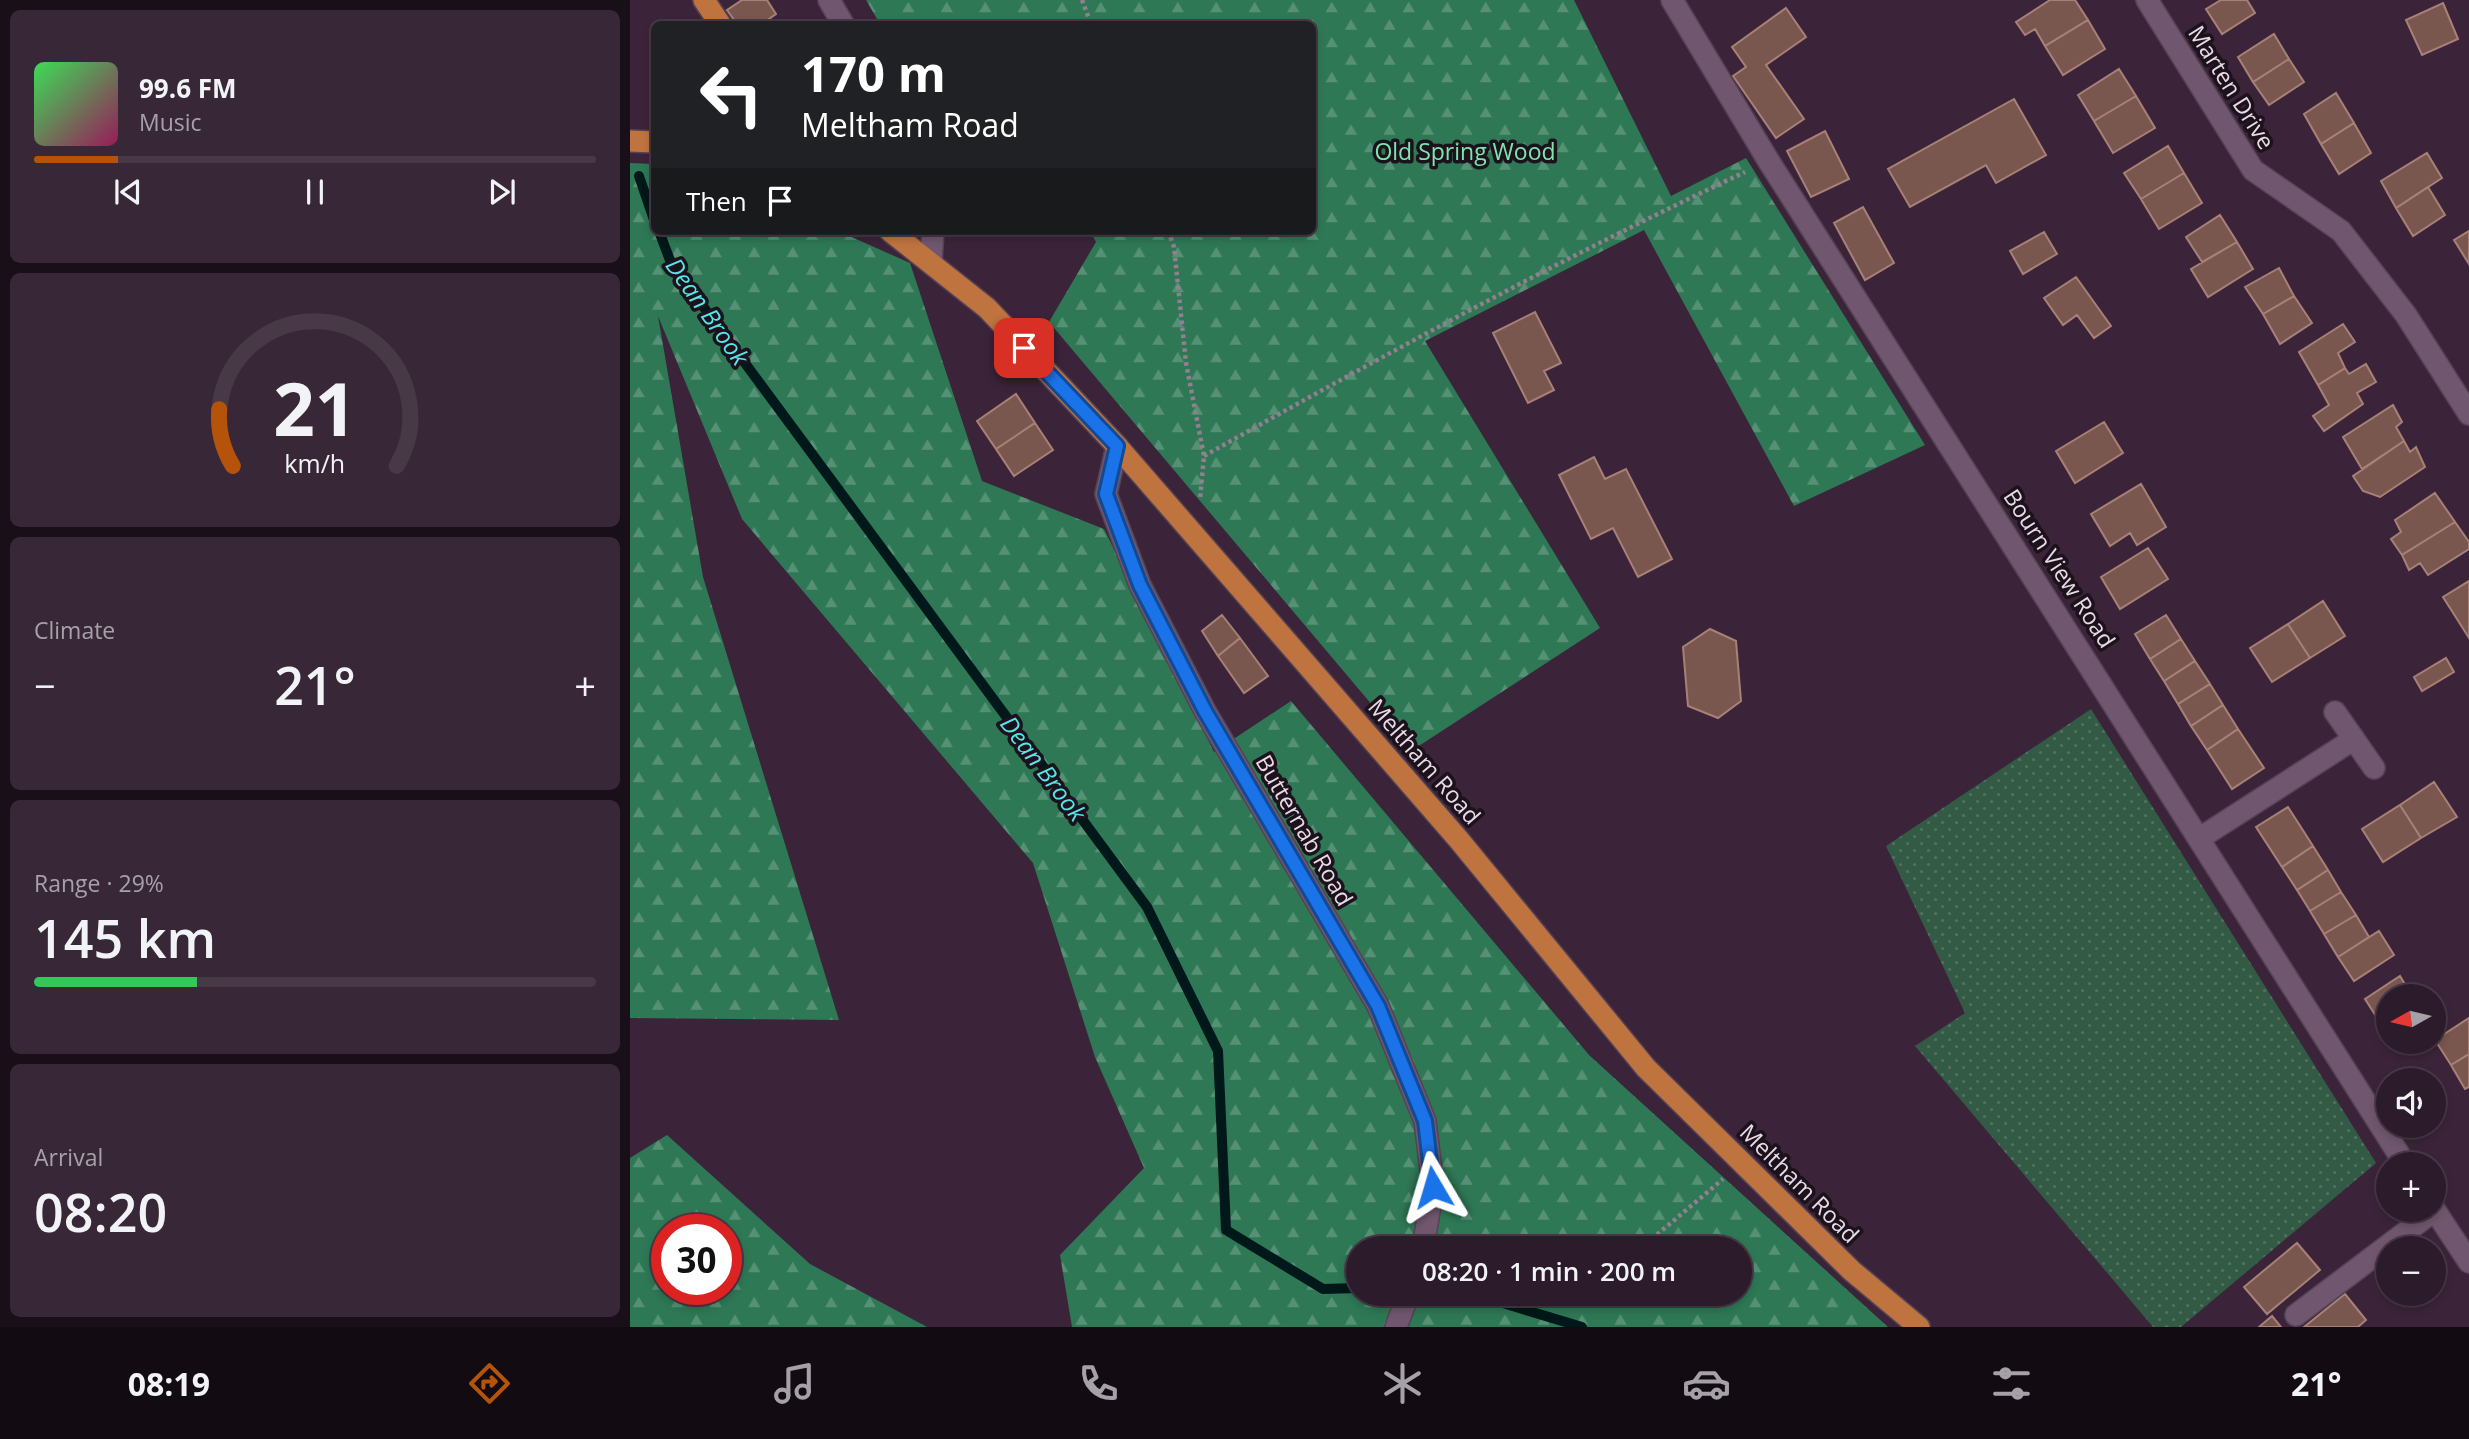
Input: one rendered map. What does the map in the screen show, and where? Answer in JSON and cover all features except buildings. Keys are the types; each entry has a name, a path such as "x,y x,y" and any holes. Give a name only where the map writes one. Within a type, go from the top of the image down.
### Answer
{"main road":[{"path":"704,0 718,21"},
{"path":"630,141 651,142"},
{"name":"Meltham Road","path":"895,235 987,308 1117,446 1459,840 1646,1068 1852,1271 1919,1327"}],"street":[{"path":"829,0 841,21"},
{"name":"Bourn View Road","path":"1672,0 1769,160 2397,1152"},
{"name":"Marten Drive","path":"2147,0 2253,170 2341,231 2406,315 2469,414"},
{"path":"931,262 933,235"},
{"name":"Butternab Road","path":"1117,446 1106,494 1140,585 1205,711 1378,1006 1425,1121 1433,1187 1425,1236"},
{"path":"2335,712 2374,768"},
{"path":"2200,838 2354,740"},
{"path":"2296,1315 2417,1222"},
{"path":"2443,1222 2469,1262"},
{"path":"1396,1327 1404,1306"}],"path":[{"path":"1082,0 1090,21"},
{"path":"1204,456 1418,337 1639,221 1769,160"},
{"path":"1170,235 1174,247 1186,363 1204,456 1196,534"},
{"path":"1655,1236 1743,1163"}],"green space":[{"name":"Old Spring Wood","path":"866,0 1574,0 1671,196 1746,158 1925,445 1794,506 1644,230 1425,341 1600,628 1411,751 1049,322 1096,242 1092,235 1316,235 1316,21 878,21"},
{"path":"630,163 651,164 651,235 847,235 910,263 982,481 1104,529 1214,752 1291,701 1589,1055 1888,1327 1072,1327 1060,1255 1144,1168 1095,1057 1033,863 742,519 658,316 703,577 839,1020 630,1018"},
{"path":"2091,709 2376,1163 2181,1327 2153,1327 1915,1046 1965,1013 1886,846"},
{"path":"667,1135 810,1264 927,1327 630,1327 630,1158"}],"waterway":[{"name":"Dean Brook","path":"639,176 651,211"},
{"name":"Dean Brook","path":"660,235 671,263 1147,907 1218,1051 1226,1230 1323,1289 1346,1288"},
{"name":"Dean Brook","path":"1513,1306 1582,1327"}],"route":[{"path":"1024,348 1117,446 1106,494 1140,585 1205,711 1378,1006 1425,1121 1433,1187"}]}
